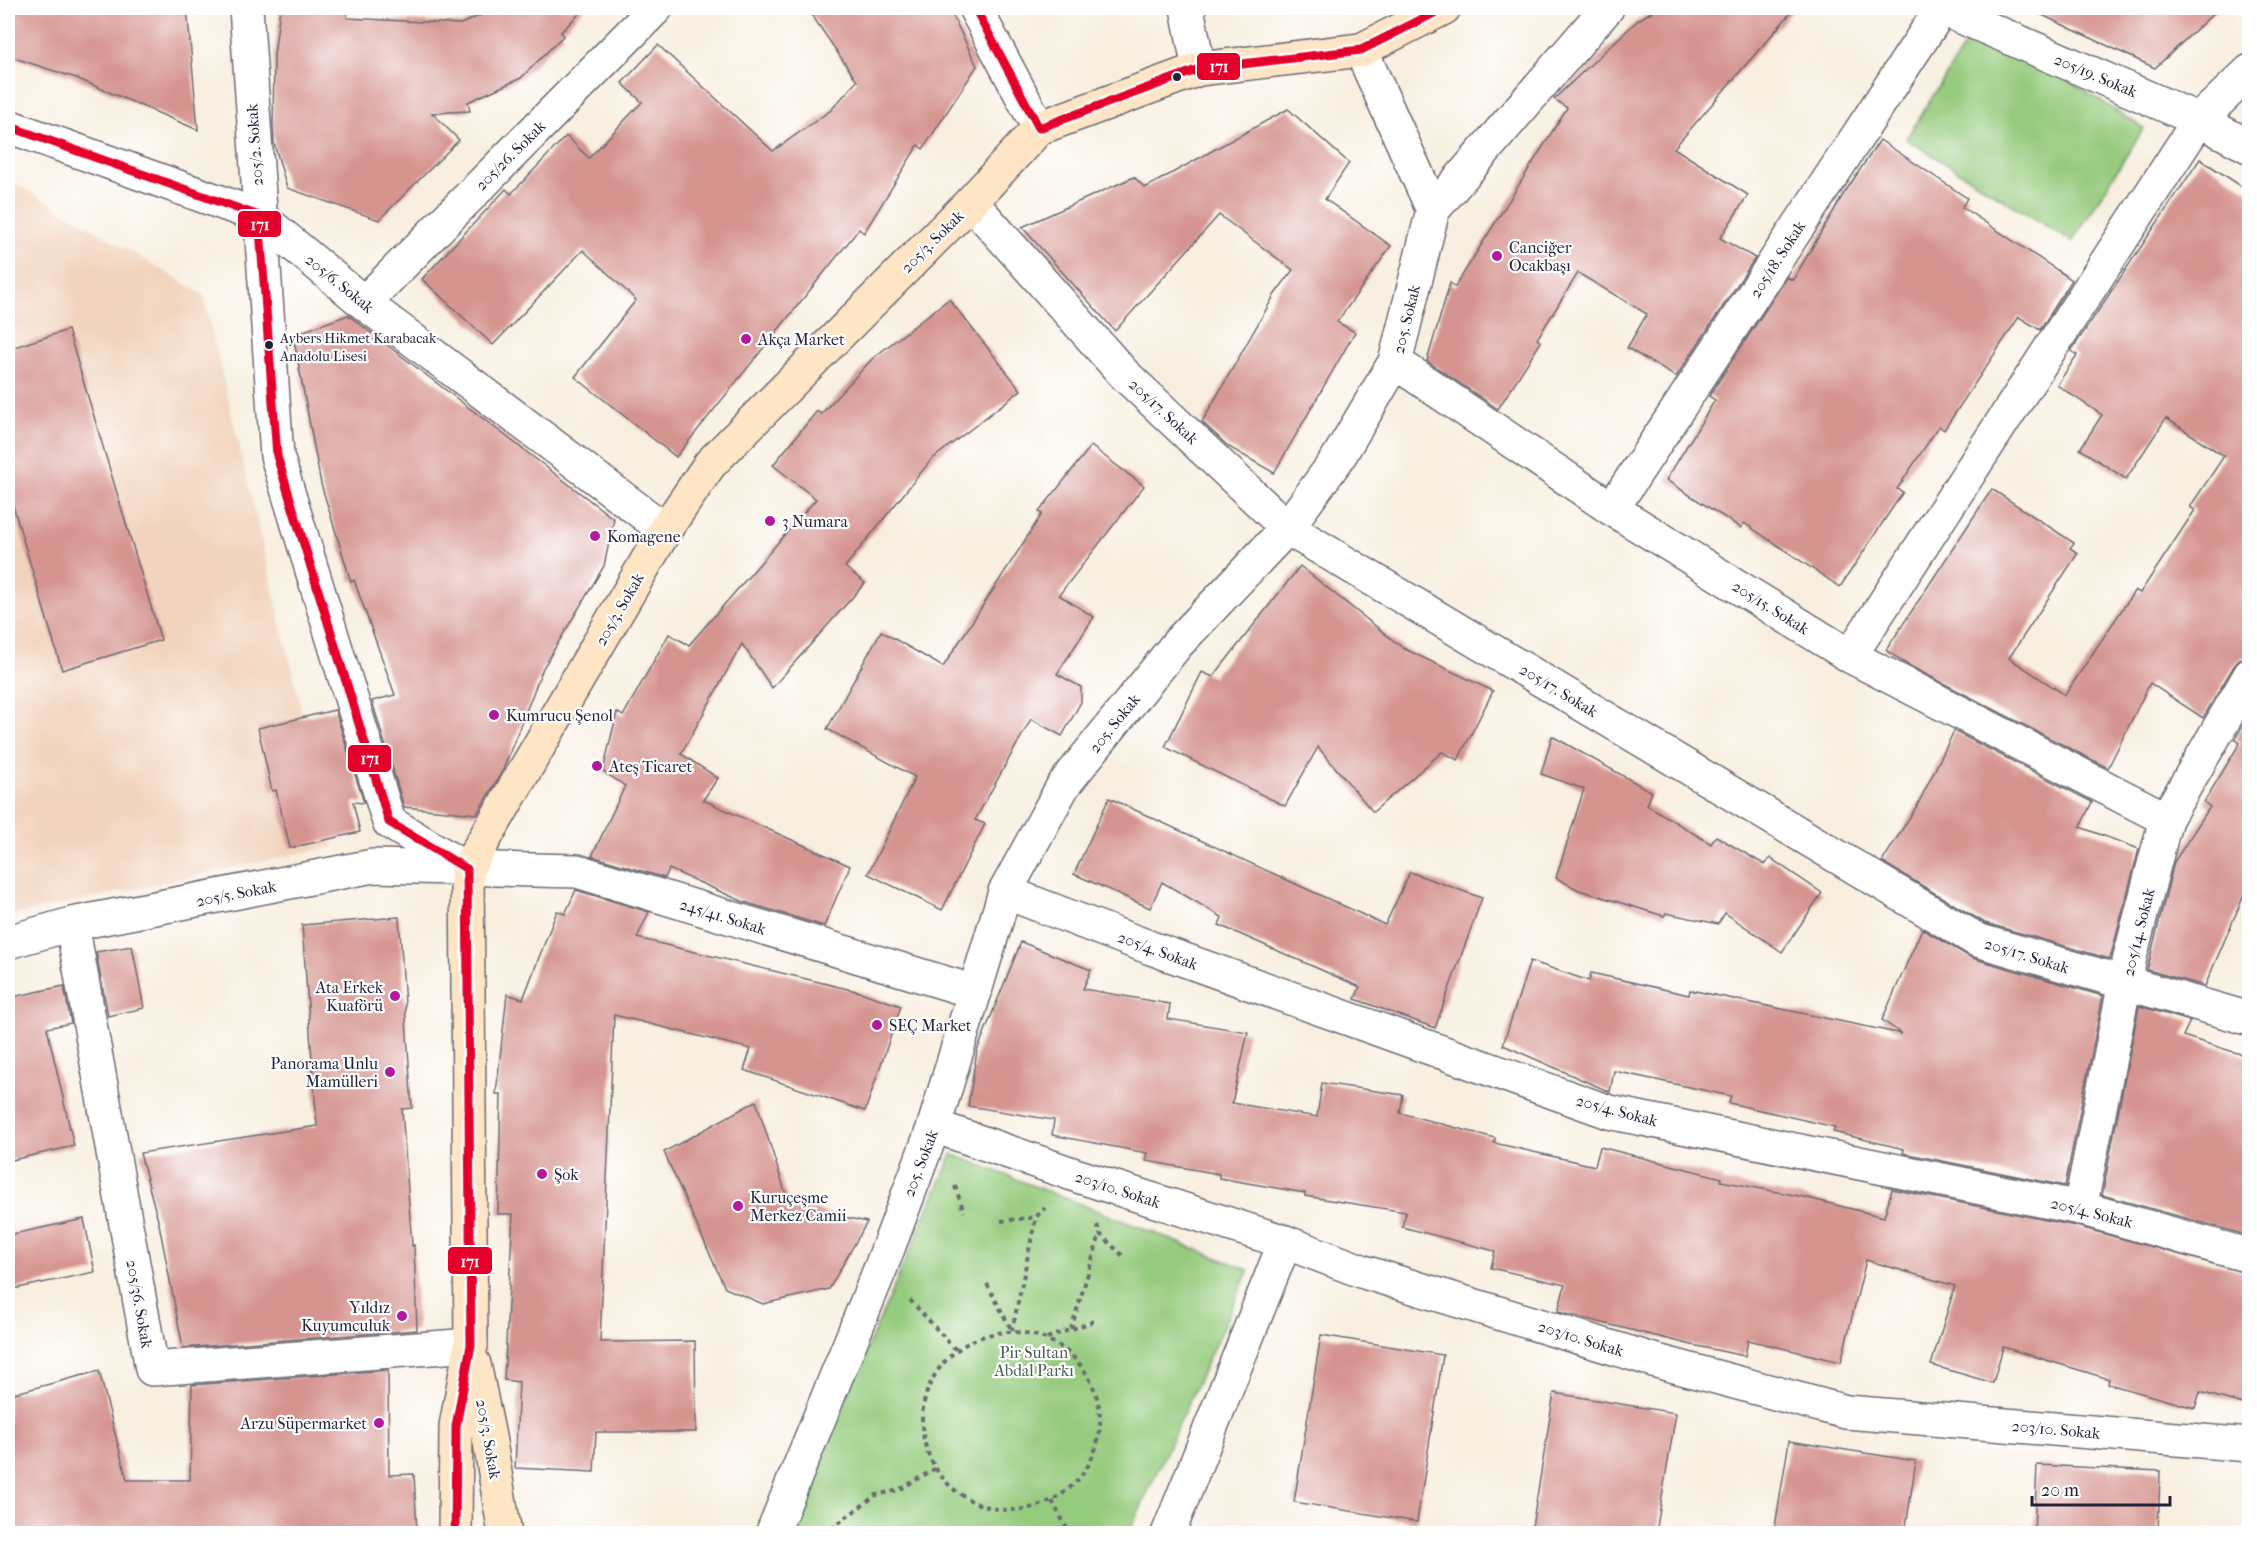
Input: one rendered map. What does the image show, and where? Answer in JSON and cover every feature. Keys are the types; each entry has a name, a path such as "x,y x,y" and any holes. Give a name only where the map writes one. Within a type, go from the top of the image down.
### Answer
{"main road":[{"path":"1039,128 1198,69 1361,50 1444,8"},
{"name":"205/3. Sokak","path":"505,1533 471,1345 467,869 665,530 710,464 971,202 1039,128"},
{"name":"205/3. Sokak","path":"455,1533 456,1426 471,1345"}],"street":[{"name":"205/2. Sokak","path":"246,8 277,456 389,822 467,869"},
{"name":"205/26. Sokak","path":"364,303 656,8"},
{"path":"975,8 1039,128"},
{"path":"1188,8 1198,69"},
{"path":"1361,50 1433,210 1607,8"},
{"name":"205/19. Sokak","path":"1941,8 2199,120 2250,147"},
{"name":"205/18. Sokak","path":"1612,509 1941,8"},
{"path":"1850,656 2199,120 2250,71"},
{"name":"205/6. Sokak","path":"8,126 259,216 364,303 665,530"},
{"name":"205/17. Sokak","path":"971,202 1124,374 1287,528 1977,940 2250,1019"},
{"name":"205. Sokak","path":"772,1533 880,1267 934,1126 1005,892 1063,786 1178,644 1287,528 1338,458 1395,362 1433,210"},
{"name":"205/15. Sokak","path":"1395,362 1612,509 1850,656 2166,819"},
{"name":"205/14. Sokak","path":"2080,1208 2130,957 2166,819 2250,675"},
{"name":"205/5. Sokak","path":"8,942 72,924 373,866 467,869"},
{"name":"245/41. Sokak","path":"467,869 576,871 975,992"},
{"name":"205/4. Sokak","path":"1005,892 1162,952 1609,1112 2080,1208 2250,1256"},
{"name":"205/36. Sokak","path":"72,924 152,1369 471,1345"},
{"name":"203/10. Sokak","path":"934,1126 1078,1176 1285,1242 1364,1272 1642,1356 1846,1412 2250,1445"},
{"path":"1168,1533 1285,1242"}],"path":[{"path":"1012,1331 1036,1217"},
{"path":"1071,1329 1100,1233"},
{"path":"880,1267 957,1350"},
{"path":"987,1284 1012,1331"},
{"path":"1046,1338 1097,1320"},
{"path":"1012,1331 1046,1338 1068,1351 1086,1372 1098,1400 1099,1430 1091,1459 1074,1484 1052,1501 1025,1510 995,1510 967,1500 942,1480 928,1456 921,1428 924,1398 936,1371 957,1350 983,1336 1012,1331"},
{"path":"824,1533 876,1495 899,1490 936,1468"},
{"path":"1052,1501 1070,1533"}],"shaded area":[{"path":"8,180 203,294 334,846 8,916"}],"green space":[{"path":"1978,24 2144,128 2072,242 1906,139"},
{"name":"Pir Sultan Abdal Parkı","path":"952,1154 1249,1270 1129,1533 798,1534 826,1442"}],"building":[{"path":"8,8 187,8 198,130 76,78 8,56"},
{"path":"280,8 348,8 347,18 461,24 497,8 585,8 561,32 563,36 521,78 468,102 470,111 432,113 459,140 379,220 287,188 274,143 273,126 274,55"},
{"path":"807,8 949,8 977,66 923,149 918,145 864,233 859,229 676,457 575,377 636,300 583,250 493,345 422,279 506,189 511,194 566,136 589,158 642,102 622,83 658,45 773,151 831,110 857,81"},
{"path":"1657,8 1795,8 1674,148 1748,195 1720,238 1755,258 1676,377 1627,348 1647,314 1578,273 1537,339 1541,342 1498,409 1427,361 1450,283 1455,287 1567,108 1554,99 1637,21"},
{"path":"2027,8 2219,8 2155,68"},
{"path":"1288,109 1349,163 1325,199 1391,246 1337,322 1355,332 1274,473 1229,447 1202,422 1275,294 1293,270 1219,215 1115,331 1022,227 1134,177 1145,188"},
{"path":"1880,140 1967,198 1962,207 2072,280 2040,330 2019,317 1944,430 1939,426 1897,489 1903,492 1840,587 1744,523 1741,528 1666,480 1715,400 1709,396 1787,277 1793,280 1843,195"},
{"path":"2200,159 2250,192 2250,656 2240,659 2234,666 2203,718 2150,683 2108,768 1908,665 1886,650 1992,489 2074,543 2070,548 2078,553 2009,658 2065,695 2135,590 2140,593 2195,510 2190,507 2224,456 2166,418 2126,479 2080,449 2102,415 2057,385 2077,355 2071,351"},
{"path":"949,299 1021,390 931,460 845,567 865,583 772,688 742,644 681,754 718,778 703,800 850,866 824,926 744,902 669,869 665,878 592,856 625,786 603,771 617,712 623,716 669,634 689,645 816,499 773,465 817,411 821,414 873,358"},
{"path":"348,315 614,519 604,566 543,668 503,770 477,814 404,807 372,701 395,695 354,580 351,582 321,484 293,335"},
{"path":"68,330 161,640 62,670 8,489 8,349"},
{"path":"1091,446 1144,486 1059,595 1094,617 1057,674 1081,687 1081,702 1062,736 1031,719 975,820 985,824 942,910 868,874 915,777 827,729 881,631 943,667 1042,514 1039,512"},
{"path":"1300,566 1403,648 1493,691 1458,760 1442,752 1373,812 1318,747 1285,806 1165,747 1202,672 1213,677"},
{"path":"335,710 364,803 353,802 360,832 290,848 276,790 272,791 258,728"},
{"path":"2250,713 2250,881 2205,986 2147,970 2174,862 2210,807 2204,802 2240,743 2235,739"},
{"path":"1954,731 2092,802 2080,827 2139,849 2110,959 1985,923 1882,862 1918,804"},
{"path":"1552,736 1652,792 1647,805 1711,844 1716,836 1765,865 1770,858 1822,893 1782,952 1725,913 1718,924 1666,913 1664,916 1579,890 1556,878 1584,789 1541,774"},
{"path":"1109,798 1385,925 1410,872 1482,898 1435,1028 1355,999 1360,987 1219,925 1222,917 1162,882 1150,908 1074,874"},
{"path":"576,890 649,912 637,938 860,992 901,1006 865,1111 744,1070 751,1049 614,1015 600,1342 695,1341 696,1432 596,1432 594,1472 515,1468 519,1382 504,1380 513,1214 498,1214 501,1094 496,1094 507,994 523,999 557,911 565,914"},
{"path":"399,917 412,1108 402,1109 412,1246 414,1245 417,1330 183,1348 159,1224 140,1153 317,1126 302,925"},
{"path":"1922,929 1972,958 2103,996 2065,1186 1903,1153 1904,1149 1833,1132 1835,1127 1729,1103 1731,1096 1614,1071 1610,1092 1503,1045 1530,961 1589,981 1591,973 1689,995 1690,990 1902,1034 1882,1020"},
{"path":"1021,942 1091,970 1083,989 1170,1004 1168,1019 1248,1032 1232,1103 1317,1117 1322,1083 1403,1095 1400,1113 1495,1138 1494,1143 1595,1166 1600,1147 1722,1178 1721,1181 1804,1197 1884,1217 1892,1189 2076,1226 2250,1274 2250,1406 2200,1392 2195,1408 2108,1384 2109,1379 2003,1347 1993,1383 1931,1365 1955,1286 1866,1260 1841,1362 1748,1340 1745,1356 1692,1345 1558,1312 1565,1285 1491,1268 1495,1251 1402,1227 1406,1212 1305,1196 1305,1193 1219,1178 1219,1174 1146,1161 1147,1153 1052,1135 1054,1120 968,1106 977,1051"},
{"path":"132,946 144,1008 108,1016 96,952"},
{"path":"64,986 71,1023 47,1028 74,1146 8,1161 8,998"},
{"path":"2139,1006 2190,1021 2183,1036 2250,1057 2250,1236 2102,1195"},
{"name":"Kuruçeşme Merkez Camii","path":"756,1101 791,1210 817,1209 867,1222 829,1289 763,1304 725,1288 664,1152"},
{"path":"84,1219 95,1272 8,1290 8,1235"},
{"path":"1321,1335 1443,1355 1417,1522 1294,1502"},
{"path":"388,1370 389,1475 414,1474 417,1533 8,1533 8,1395 99,1371 127,1480 190,1480 192,1385"},
{"path":"1554,1393 1676,1413 1656,1533 1531,1533"},
{"path":"1789,1441 1916,1461 1905,1533 1774,1533"},
{"path":"2037,1465 2160,1471 2158,1533 2034,1533"}],"transit line":[{"name":"171","path":"975,8 1039,128 1199,69 1361,50 1444,8"},
{"name":"171","path":"8,126 259,216 277,456 389,822 467,869 471,1345 456,1426 455,1534"}],"place":[{"name":"Canciğer Ocakbaşı","path":"1497,256"},
{"name":"Akça Market","path":"746,339"},
{"name":"Aybers Hikmet Karabacak Anadolu Lisesi","path":"269,345"},
{"name":"3 Numara","path":"770,521"},
{"name":"Komagene","path":"595,536"},
{"name":"Kumrucu Şenol","path":"494,715"},
{"name":"Ateş Ticaret","path":"597,766"},
{"name":"Ata Erkek Kuaförü","path":"395,996"},
{"name":"SEÇ Market","path":"877,1025"},
{"name":"Panorama Unlu Mamülleri","path":"390,1072"},
{"name":"Şok","path":"542,1174"},
{"name":"Kuruçeşme Merkez Camii","path":"738,1206"},
{"name":"Yıldız Kuyumculuk","path":"402,1316"},
{"name":"Arzu Süpermarket","path":"379,1423"}]}
